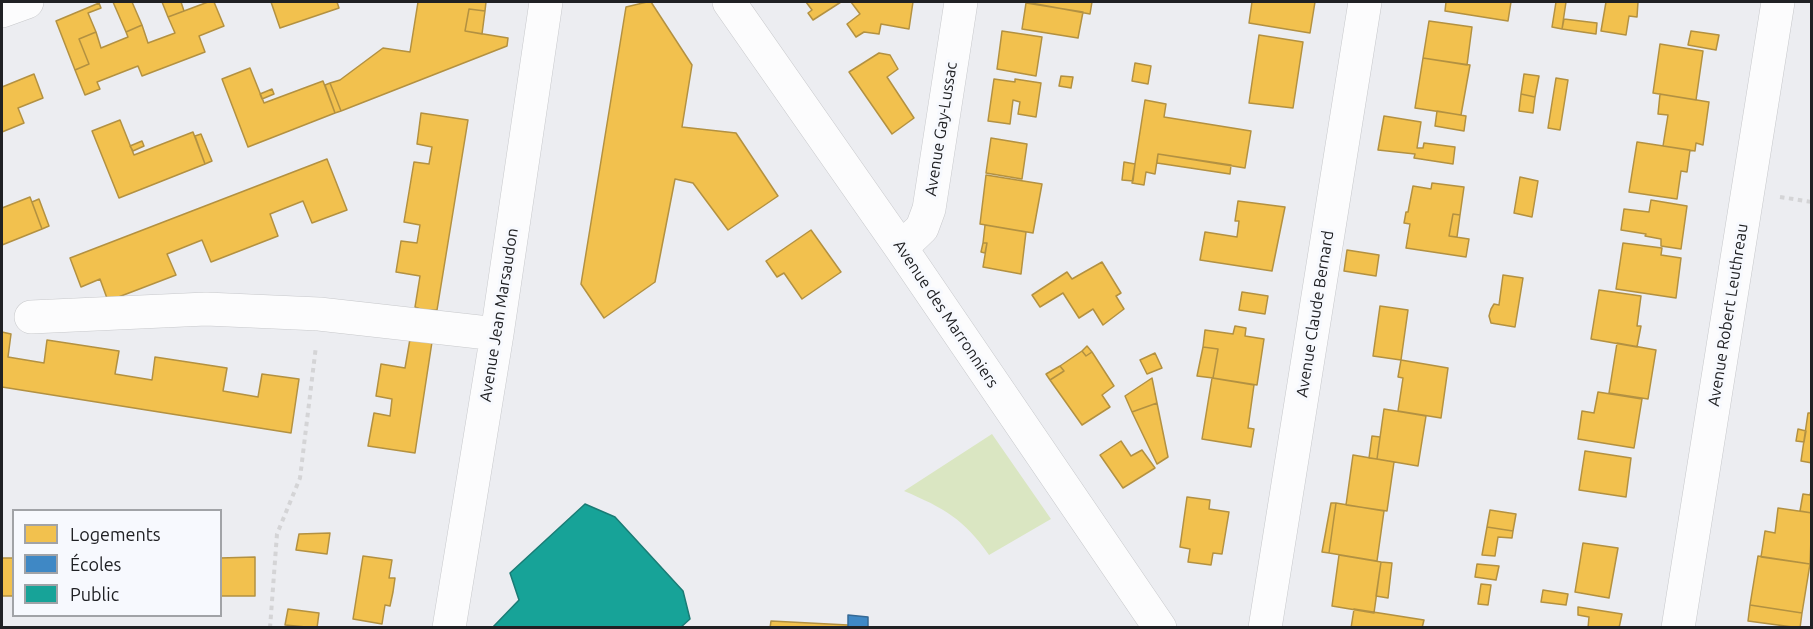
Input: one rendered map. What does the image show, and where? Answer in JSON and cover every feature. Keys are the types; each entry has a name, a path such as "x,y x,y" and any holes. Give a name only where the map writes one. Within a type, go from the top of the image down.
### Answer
{"street":[{"path":"2,11 27,2"},
{"name":"Avenue Jean Marsaudon","path":"449,627 497,334 546,2"},
{"name":"Avenue des Marronniers","path":"729,2 901,248 1160,627"},
{"name":"Avenue Gay-Lussac","path":"901,248 922,228 929,209 962,2"},
{"name":"Avenue Claude Bernard","path":"1265,627 1365,2"},
{"name":"Avenue Robert Leuthreau","path":"1678,627 1778,2"},
{"path":"31,317 206,309 320,314 497,334"}],"path":[{"path":"270,627 277,534 300,478 320,314"}],"green space":[{"path":"992,434 1051,519 989,555 962,523 942,509 904,491"}],"building: Logements":[{"path":"113,2 132,2 142,25 126,32"},
{"path":"162,2 181,2 184,11 168,17"},
{"path":"208,2 214,2 224,26 199,36 205,52 142,76 138,66 97,82 100,89 85,95 75,70 89,64 79,39 96,32 101,48 128,37 126,32 142,25 148,43 175,33 168,17"},
{"path":"271,2 337,2 339,8 280,28"},
{"path":"418,2 486,2 485,11 469,9 465,31 508,38 507,46 341,111 330,83 340,80 383,48 410,52"},
{"path":"651,2 692,65 682,127 736,133 778,196 728,230 693,183 675,179 655,282 604,318 581,284 626,7"},
{"path":"806,2 841,2 813,20 808,13 812,10"},
{"path":"851,2 913,2 909,29 881,24 879,34 864,32 856,37 847,24 860,14"},
{"path":"1026,2 1092,2 1090,14"},
{"path":"1252,2 1315,2 1310,33 1249,23"},
{"path":"1446,2 1511,2 1508,21 1445,11"},
{"path":"1556,2 1566,2 1562,29 1552,27"},
{"path":"1606,2 1638,2 1637,17 1629,16 1626,35 1601,31"},
{"path":"99,3 101,8 88,13 96,32 79,39 89,64 75,70 56,21"},
{"path":"1026,3 1083,12 1078,38 1022,29"},
{"path":"469,9 485,11 482,34 465,31"},
{"path":"1564,19 1597,23 1596,34 1562,29"},
{"path":"1429,21 1472,27 1467,65 1423,58"},
{"path":"1002,31 1042,37 1036,76 997,69"},
{"path":"1691,31 1719,35 1716,50 1688,45"},
{"path":"1259,35 1303,42 1293,108 1249,103"},
{"path":"1660,44 1703,51 1696,100 1653,93"},
{"path":"879,53 890,55 898,69 887,77 914,118 892,134 849,72"},
{"path":"1423,58 1470,65 1461,115 1415,108"},
{"path":"1135,63 1151,66 1148,84 1132,81"},
{"path":"250,68 264,103 323,81 335,113 248,147 222,79"},
{"path":"34,74 43,98 18,108 24,123 2,132 2,87"},
{"path":"1524,74 1539,76 1535,97 1521,94"},
{"path":"1061,76 1073,77 1071,88 1059,86"},
{"path":"1556,78 1568,80 1560,130 1548,128"},
{"path":"994,79 1041,83 1036,117 1018,114 1020,102 1013,100 1010,124 988,121"},
{"path":"330,83 341,111 335,113 325,85"},
{"path":"272,89 274,94 262,99 260,94"},
{"path":"1521,94 1535,97 1533,113 1519,111"},
{"path":"1660,94 1709,102 1703,145 1696,143 1695,151 1663,146 1668,115 1658,114"},
{"path":"1145,100 1166,104 1164,117 1251,131 1245,168 1158,154 1155,174 1146,172 1144,185 1132,183"},
{"path":"1437,111 1466,116 1464,131 1435,126"},
{"path":"421,113 468,120 437,310 423,310 415,307 420,276 396,272 401,241 417,243 420,225 404,222 414,162 429,164 432,147 417,144"},
{"path":"1384,116 1421,122 1417,148 1423,148 1424,143 1455,147 1453,164 1414,158 1415,154 1378,150"},
{"path":"120,120 134,155 193,132 205,164 119,198 92,131"},
{"path":"201,134 212,161 205,164 195,136"},
{"path":"991,138 1027,144 1022,179 986,173"},
{"path":"142,141 144,146 133,151 130,146"},
{"path":"1637,142 1690,150 1687,172 1681,171 1677,199 1629,192"},
{"path":"1158,154 1231,165 1230,174 1157,163"},
{"path":"327,159 347,210 312,223 303,201 270,214 278,236 211,262 202,240 167,254 176,275 108,301 100,279 81,287 70,258"},
{"path":"1124,162 1135,164 1133,181 1122,180"},
{"path":"986,175 1042,184 1033,233 980,224"},
{"path":"1520,177 1538,181 1532,217 1514,213"},
{"path":"1432,183 1464,187 1460,215 1453,214 1449,236 1469,239 1466,257 1406,248 1410,224 1404,223 1413,186 1431,189"},
{"path":"30,197 42,229 2,245 2,208"},
{"path":"39,199 49,226 42,229 32,202"},
{"path":"1651,200 1687,206 1681,249 1661,246 1661,239 1645,236 1646,234 1621,230 1624,209 1649,212"},
{"path":"1238,201 1285,207 1272,271 1200,260 1205,232 1237,237 1239,221 1235,221"},
{"path":"1453,214 1460,215 1457,237 1449,236"},
{"path":"985,225 1026,232 1021,274 983,267 987,243 983,243"},
{"path":"811,230 841,272 802,299 784,273 777,277 766,261"},
{"path":"983,243 987,243 985,253 981,252"},
{"path":"1623,243 1662,248 1661,255 1681,258 1676,298 1616,289"},
{"path":"1347,250 1379,255 1376,276 1344,271"},
{"path":"1102,262 1121,293 1116,296 1124,309 1103,325 1093,309 1079,318 1063,293 1040,307 1032,295 1067,272 1072,279"},
{"path":"1503,275 1523,278 1515,327 1491,323 1489,316 1494,304 1499,305"},
{"path":"1599,290 1641,296 1637,326 1641,326 1637,347 1591,339"},
{"path":"1242,292 1268,296 1265,314 1239,310"},
{"path":"1380,306 1408,310 1401,360 1373,356"},
{"path":"1235,326 1246,328 1245,336 1264,339 1257,385 1213,378 1218,349 1203,347 1205,330 1233,334"},
{"path":"2,332 11,334 8,357 44,363 47,340 119,351 115,374 152,380 155,357 227,368 223,391 258,397 262,374 299,379 291,433 2,387"},
{"path":"410,339 432,342 415,453 368,446 374,413 390,416 392,399 376,396 381,364 405,368"},
{"path":"1617,343 1656,350 1648,399 1609,393"},
{"path":"1087,346 1092,352 1086,356 1082,351"},
{"path":"1203,347 1218,349 1213,378 1197,376"},
{"path":"1082,351 1086,356 1092,352 1114,386 1102,395 1110,407 1082,425 1050,380 1064,371 1060,366"},
{"path":"1155,353 1162,368 1147,374 1140,360"},
{"path":"1401,360 1448,368 1441,418 1398,411 1403,378 1398,377"},
{"path":"1060,366 1064,371 1050,380 1046,374"},
{"path":"1152,378 1157,403 1132,412 1125,396"},
{"path":"1212,378 1254,385 1248,428 1254,429 1251,447 1202,439"},
{"path":"1598,392 1642,399 1634,448 1578,439 1582,411 1594,413"},
{"path":"1157,403 1168,457 1157,464 1132,412"},
{"path":"1384,409 1426,416 1418,466 1377,459"},
{"path":"1808,413 1812,413 1812,463 1801,461"},
{"path":"1798,429 1806,431 1804,442 1796,441"},
{"path":"1372,436 1380,437 1377,459 1369,458"},
{"path":"1121,441 1131,456 1142,450 1155,468 1123,488 1100,455"},
{"path":"1585,451 1631,458 1626,497 1579,490"},
{"path":"1353,455 1394,462 1387,511 1346,505"},
{"path":"1812,487 1812,513 1800,511 1803,494 1810,495"},
{"path":"1187,497 1210,500 1209,509 1229,512 1222,554 1213,553 1211,565 1188,562 1190,549 1180,547"},
{"path":"1331,503 1336,503 1329,553 1322,552"},
{"path":"1336,503 1384,511 1377,561 1329,553"},
{"path":"1778,508 1812,513 1810,564 1761,557 1765,531 1775,533"},
{"path":"1490,510 1516,514 1513,531 1487,527"},
{"path":"1487,527 1513,531 1512,538 1498,537 1495,556 1482,555"},
{"path":"330,533 327,554 296,550 299,534"},
{"path":"1583,543 1618,548 1609,598 1575,592"},
{"path":"1339,555 1381,562 1374,613 1332,606"},
{"path":"363,556 392,560 389,578 395,578 393,592 390,606 385,605 382,624 353,619"},
{"path":"1758,556 1810,564 1802,613 1750,605"},
{"path":"255,557 255,596 222,596 222,558"},
{"path":"2,558 12,558 12,596 2,596"},
{"path":"1381,562 1392,563 1388,598 1376,596"},
{"path":"1477,564 1499,566 1496,580 1475,577"},
{"path":"1481,584 1491,585 1488,605 1478,604"},
{"path":"1543,590 1568,594 1566,605 1541,602"},
{"path":"1750,605 1802,613 1800,628 1748,621"},
{"path":"1578,607 1622,614 1619,628 1588,628 1589,617 1578,615"},
{"path":"288,609 319,613 317,628 285,625"},
{"path":"1354,609 1424,620 1422,628 1351,628"},
{"path":"771,621 848,625 848,628 770,628"}],"building: Écoles":[{"path":"848,615 868,617 868,628 848,628"}],"building: Public":[{"path":"585,504 615,517 683,591 690,619 680,628 492,628 519,600 510,573"}]}
